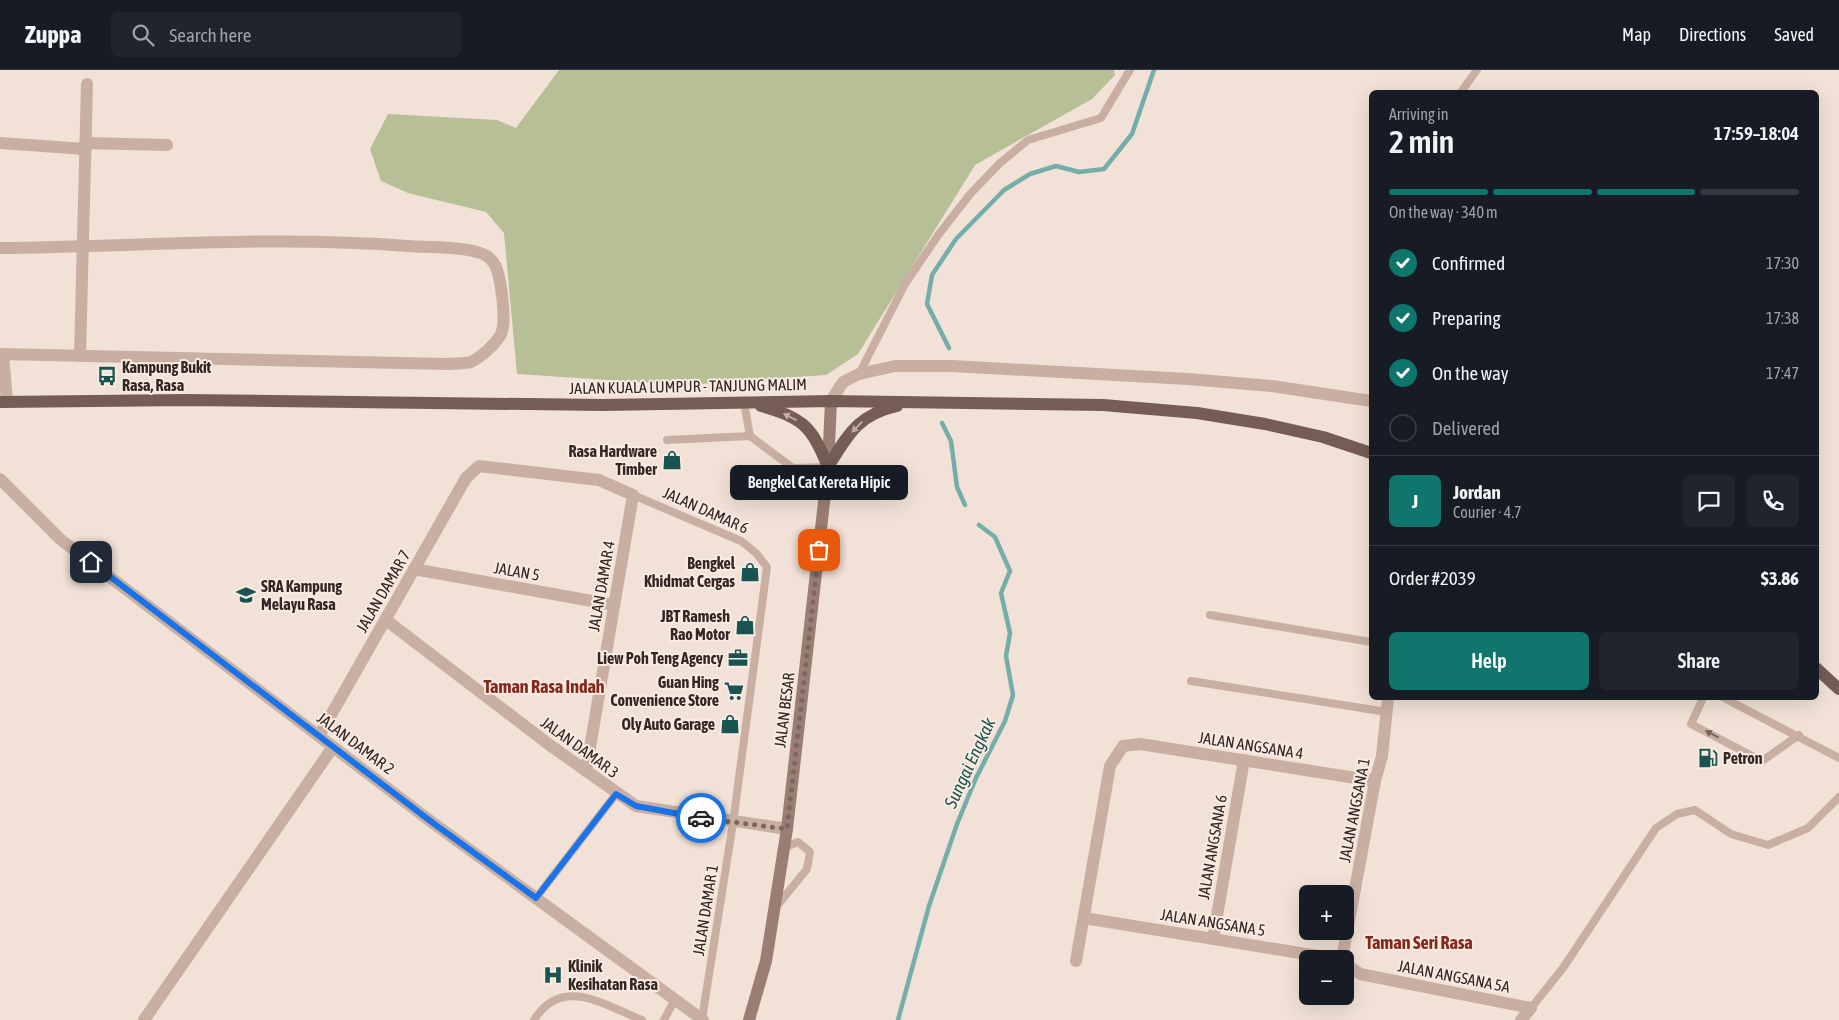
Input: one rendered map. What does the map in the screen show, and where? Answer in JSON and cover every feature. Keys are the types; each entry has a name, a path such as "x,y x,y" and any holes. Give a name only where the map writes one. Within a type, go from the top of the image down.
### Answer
{"main road":[{"name":"JALAN KUALA LUMPUR - TANJUNG MALIM","path":"3,402 186,400 604,405 831,401 1103,405 1197,413 1304,433 1369,452"},
{"name":"JALAN BESAR","path":"749,1020 766,961 787,829 828,467 831,401"},
{"path":"744,402 776,410 810,430 828,467"},
{"path":"828,467 850,434 870,414 916,402"},
{"path":"1819,668 1839,678"},
{"path":"1819,669 1839,689"}],"street":[{"path":"80,356 87,84"},
{"path":"0,143 85,146 167,145"},
{"path":"0,248 288,242 386,244 482,253 490,258 496,266 501,292 503,321 502,332 494,344 480,355 470,362 448,364 1,354 3,402"},
{"path":"831,401 843,382 859,374 894,366 952,366 1188,379 1272,386 1369,401"},
{"name":"JALAN DAMAR 6","path":"479,466 599,480 633,495"},
{"name":"JALAN DAMAR 7","path":"319,736 466,478 479,466"},
{"name":"JALAN DAMAR 2","path":"0,479 60,539 319,736 702,1020"},
{"name":"JALAN DAMAR 4","path":"586,771 633,495"},
{"name":"JALAN 5","path":"414,569 614,605"},
{"name":"JALAN DAMAR 3","path":"386,620 616,794 636,806 733,823 787,829"},
{"name":"JALAN ANGSANA 1","path":"1344,950 1375,781 1382,756 1388,700"},
{"name":"JALAN ANGSANA 4","path":"1084,918 1110,766 1122,746 1140,744 1375,781"},
{"path":"144,1020 333,746"},
{"name":"JALAN ANGSANA 6","path":"1213,939 1244,760"},
{"path":"1076,961 1084,918"},
{"name":"JALAN ANGSANA 5","path":"1084,918 1299,953"},
{"name":"JALAN ANGSANA 5A","path":"1354,970 1360,974 1531,1008"},
{"path":"1521,1020 1531,1008"}],"lane":[{"path":"859,374 905,284 939,234 971,193 1000,163 1028,140 1100,118 1130,70"},
{"path":"1462,90 1477,70"},
{"path":"744,402 750,436"},
{"path":"667,440 750,436 793,468 828,467"},
{"name":"JALAN DAMAR 6","path":"633,495 741,541 756,553 767,567"},
{"name":"JALAN DAMAR 1","path":"702,1020 733,823 767,567"},
{"path":"1210,616 1369,642"},
{"path":"1191,681 1387,712"},
{"path":"1702,700 1691,724 1762,761 1799,735"},
{"path":"1728,700 1799,735 1839,758"},
{"path":"536,898 616,794"},
{"path":"1531,1008 1563,968 1656,828 1677,814 1695,810 1731,834 1768,845 1808,828 1839,797"},
{"path":"774,910 807,869 810,852 798,842 783,848"},
{"path":"534,1020 540,1010 561,996 588,998 642,1020"},
{"path":"664,1020 675,999"}],"green space":[{"path":"559,70 1114,70 1115,75 1092,99 975,165 858,354 826,375 685,385 517,374 504,233 486,212 408,193 381,181 370,149 388,114 497,120 516,128"}],"waterway":[{"name":"Sungai Engkak","path":"949,348 927,304 932,275 956,239 1004,190 1030,174 1056,166 1079,172 1104,169 1132,134 1154,70"},
{"name":"Sungai Engkak","path":"942,423 951,441 957,487 965,505"},
{"name":"Sungai Engkak","path":"898,1020 929,906 957,824 976,778 1005,721 1013,695 1006,656 1010,633 1001,593 1010,571 995,537 979,525"}],"way so far":[{"path":"701,818 787,829 819,550"}],"place":[{"name":"Kampung Bukit Rasa, Rasa","path":"107,376"},
{"name":"Rasa Hardware Timber","path":"672,460"},
{"name":"Bengkel Cat Kereta Hipic","path":"819,550"},
{"name":"Bengkel Khidmat Cergas","path":"750,572"},
{"name":"SRA Kampung Melayu Rasa","path":"246,595"},
{"name":"JBT Ramesh Rao Motor","path":"745,625"},
{"name":"Liew Poh Teng Agency","path":"738,658"},
{"name":"Guan Hing Convenience Store","path":"734,691"},
{"name":"Oly Auto Garage","path":"730,724"},
{"name":"Petron","path":"1708,758"},
{"name":"Klinik Kesihatan Rasa","path":"553,975"}],"district":[{"name":"Taman Rasa Indah","path":"544,687"},
{"name":"Taman Seri Rasa","path":"1419,943"}],"route":[{"path":"91,562 433,823 536,898 616,794 636,806 701,818"}]}
